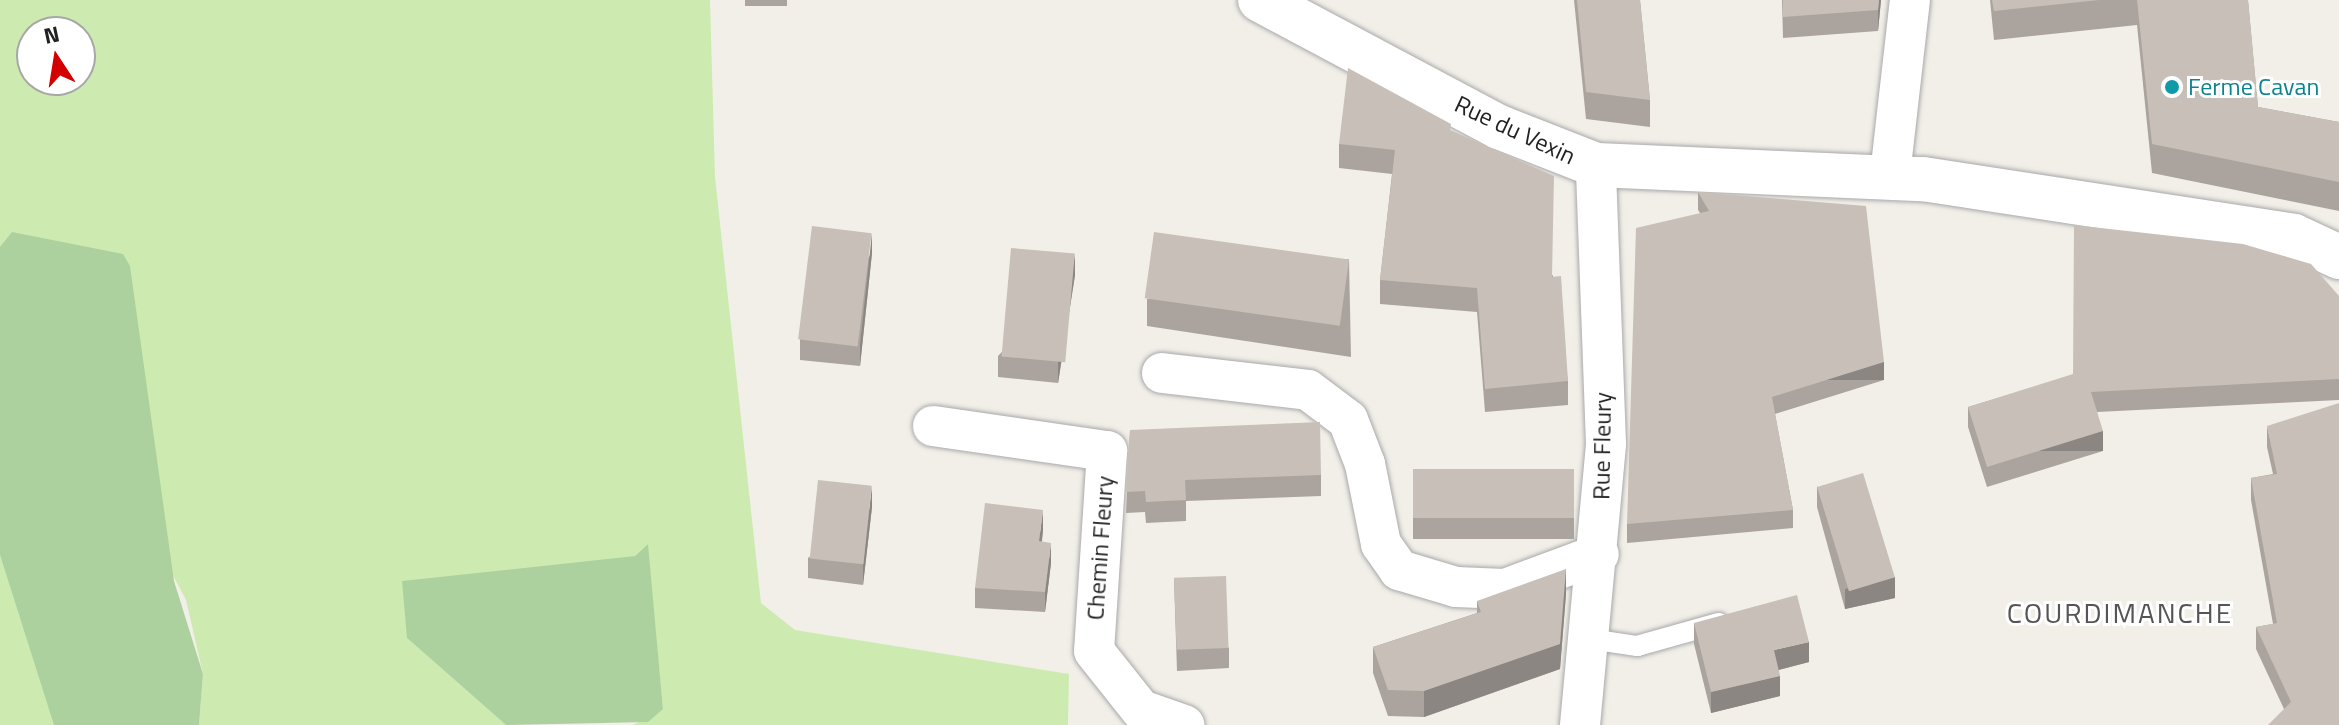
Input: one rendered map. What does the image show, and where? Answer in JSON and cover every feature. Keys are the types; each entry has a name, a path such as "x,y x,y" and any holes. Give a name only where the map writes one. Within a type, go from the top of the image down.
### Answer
{"street":[{"name":"Rue du Vexin","path":"1260,0 1513,134 1596,165 1890,175 2294,236 2339,257"},
{"path":"1890,175 1910,0"},
{"name":"Rue Fleury","path":"1580,725 1599,554 1606,444 1596,165"},
{"path":"1162,373 1308,390 1348,420 1365,464 1381,544 1399,570 1456,587 1505,589 1599,554"},
{"name":"Chemin Fleury","path":"933,426 1107,451 1094,651 1141,710 1184,725"}],"lane":[{"path":"1590,639 1637,646 1739,618"}],"green space":[{"path":"0,0 710,0 715,177 761,603 795,630 1069,674 1068,725 633,725 663,709 647,545 635,556 407,638 506,725 199,725 203,674 186,600 0,247"},
{"path":"12,232 123,254 130,266 174,581 203,674 199,725 54,725 0,555 0,247"},
{"path":"648,544 663,709 648,722 506,725 407,638 402,581 635,556"},
{"path":"0,555 54,714 54,725 0,725"}],"building":[{"path":"1577,0 1640,0 1650,100 1586,92"},
{"path":"1783,0 1879,0 1878,10 1783,17"},
{"path":"1992,0 2099,0 1994,11"},
{"path":"2137,0 2248,0 2258,107 2339,122 2339,182 2152,144"},
{"path":"1348,68 1451,124 1450,130 1554,176 1552,277 1561,276 1568,381 1485,389 1477,288 1380,280 1395,150 1339,144"},
{"path":"1698,192 1866,206 1884,362 1772,397 1793,510 1627,524 1636,228 1709,211"},
{"path":"2074,225 2243,244 2311,264 2339,296 2339,379 2091,392 2103,431 1987,467 1968,407 2073,374"},
{"path":"812,226 872,233 858,346 798,339"},
{"path":"1154,232 1349,259 1340,326 1145,298"},
{"path":"1011,248 1075,254 1065,362 1002,357"},
{"path":"2339,403 2339,725 2268,725 2291,702 2256,627 2277,623 2251,478 2277,474 2267,426"},
{"path":"1320,422 1321,475 1185,480 1186,500 1146,502 1145,491 1126,492 1130,430"},
{"path":"1413,469 1574,469 1574,518 1413,518"},
{"path":"1863,473 1895,577 1849,591 1817,487"},
{"path":"818,480 872,486 863,564 810,559"},
{"path":"985,503 1043,510 1039,541 1051,543 1045,592 975,588"},
{"path":"1566,569 1560,644 1424,691 1388,690 1373,647 1481,612 1477,601"},
{"path":"1226,576 1229,648 1177,650 1174,578"},
{"path":"1797,595 1809,642 1774,650 1780,676 1711,692 1694,623"}],"place":[{"name":"Ferme Cavan","path":"2172,87"}],"district":[{"name":"COURDIMANCHE","path":"2120,613"}]}
